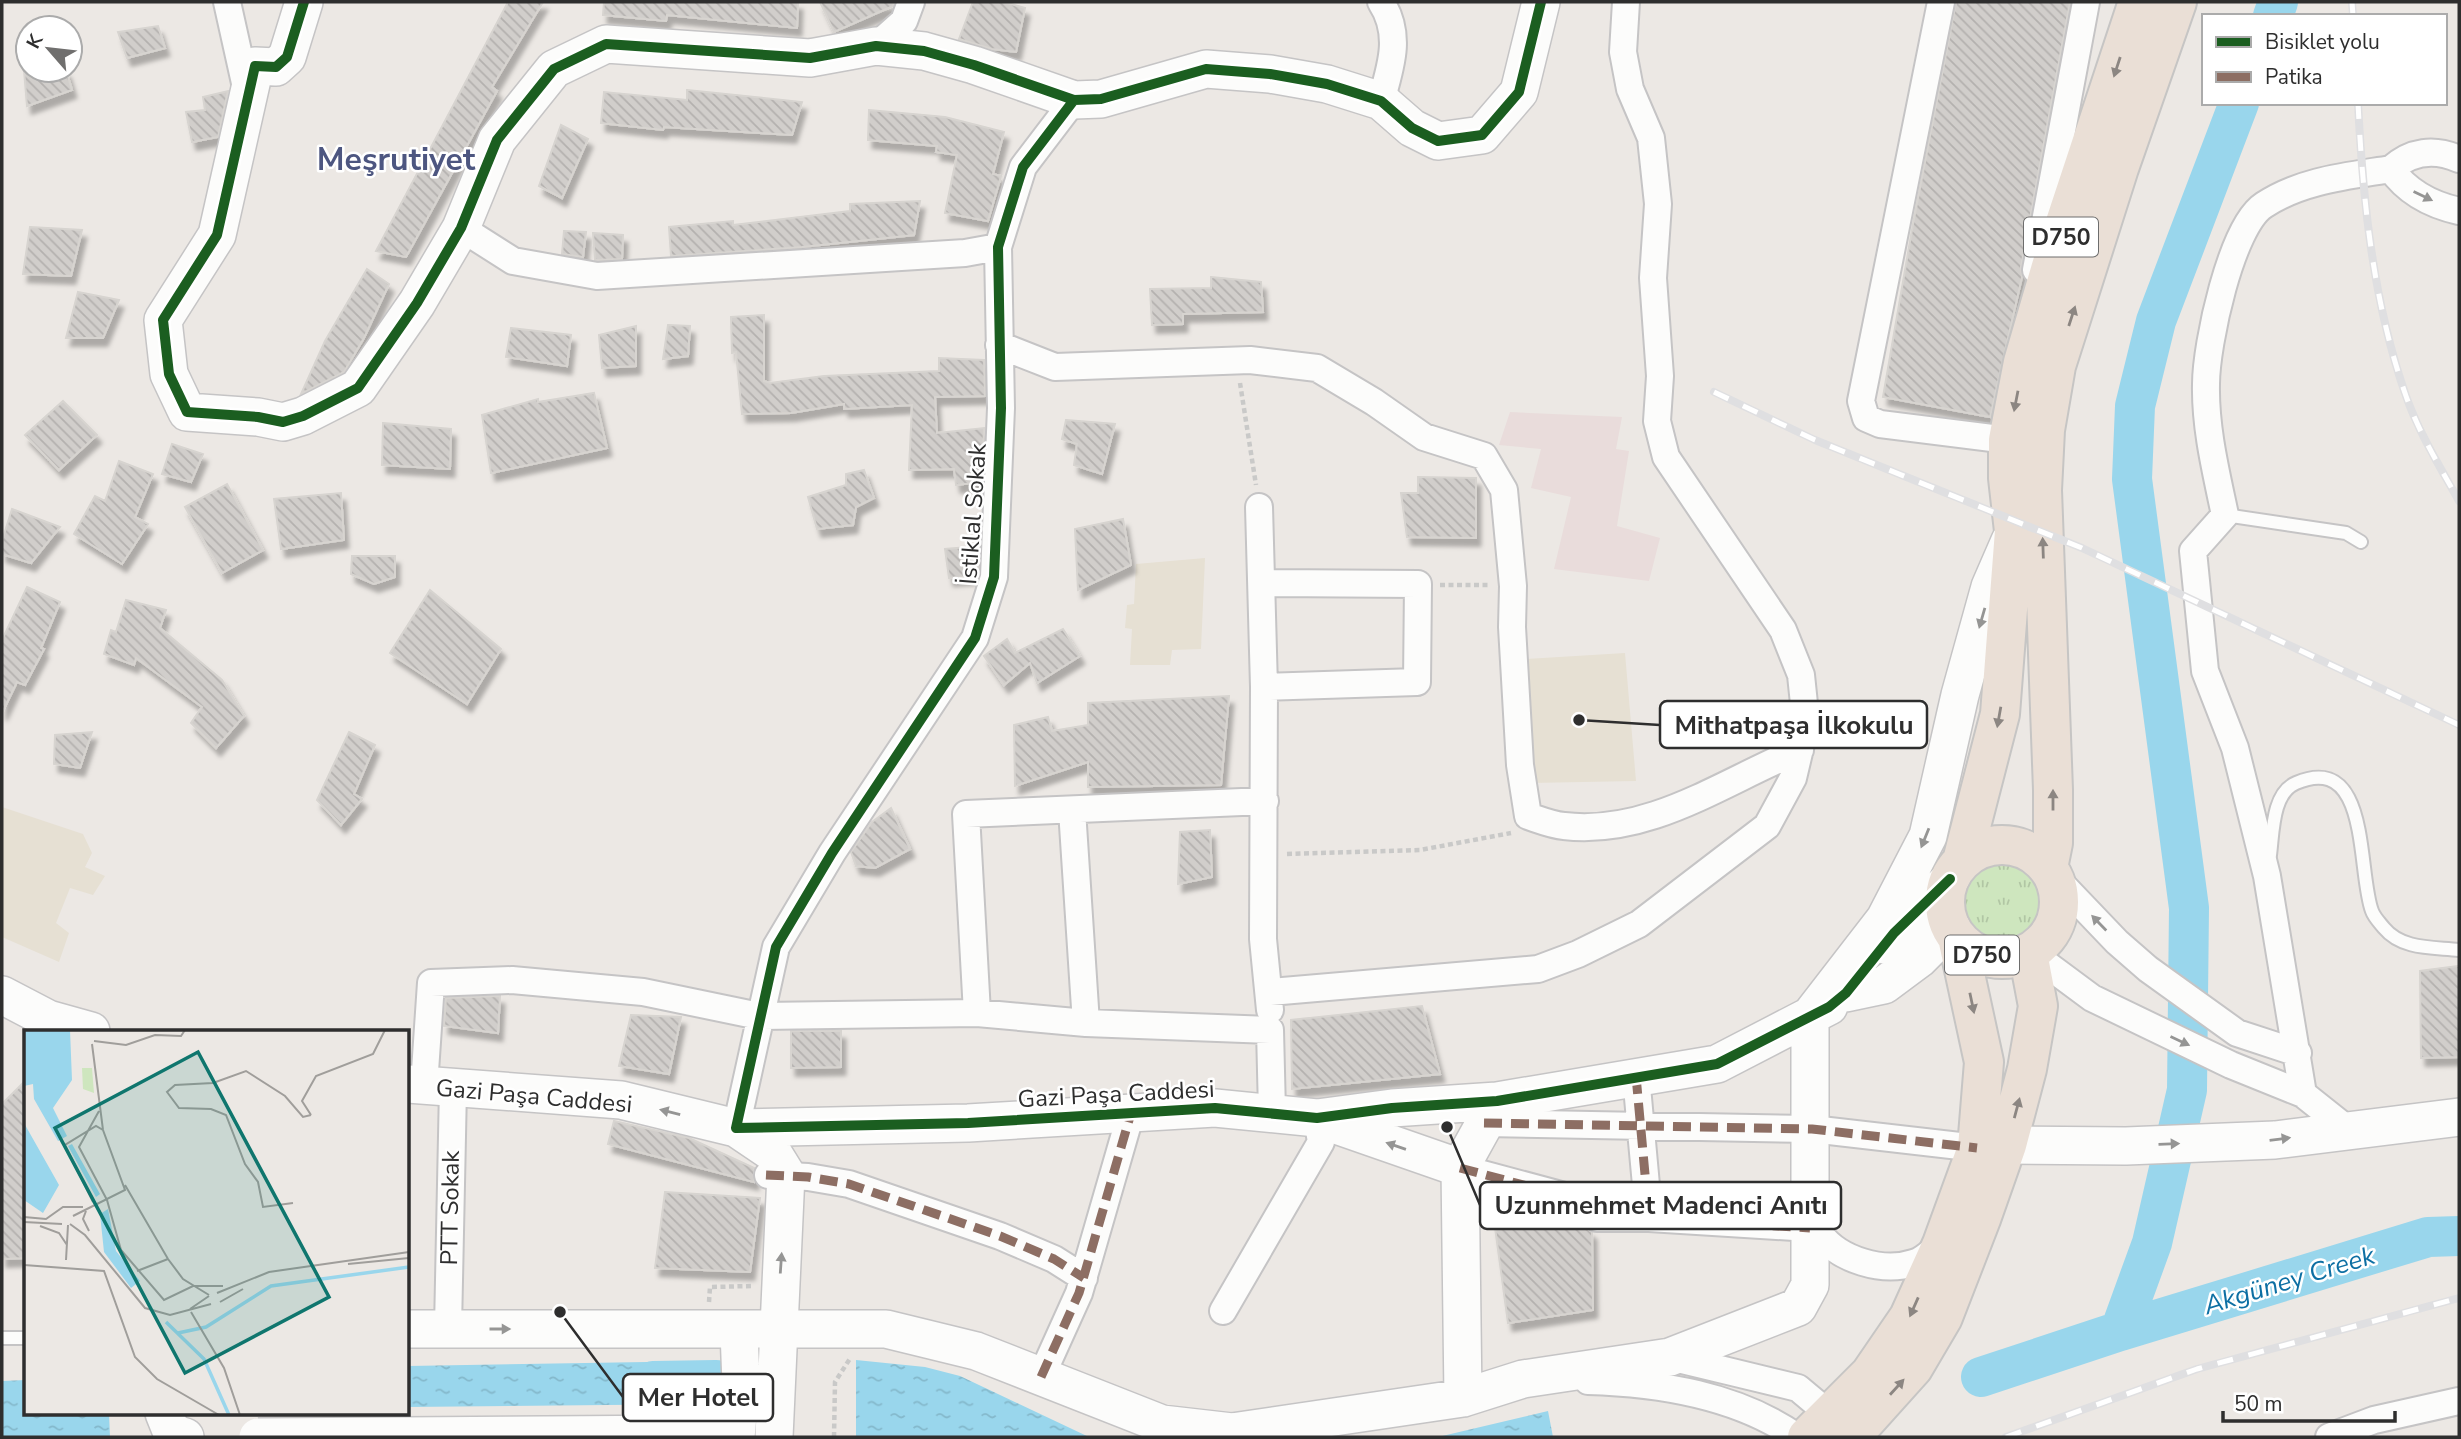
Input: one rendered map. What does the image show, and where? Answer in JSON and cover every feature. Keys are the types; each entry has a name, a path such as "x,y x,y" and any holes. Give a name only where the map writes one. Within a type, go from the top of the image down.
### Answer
{"highway":[{"name":"D750","path":"1839,1433 1913,1368 1942,1317 1992,1147 1984,1062 1954,932 1945,906 2000,714 2014,531 2008,478 2008,440 2023,362 2138,2"},
{"name":"D750","path":"1954,932 1975,953 1993,959 2011,959 2029,953 2044,941 2054,925 2059,907 2058,889 2050,871 2053,790 2042,490 2045,430 2056,366 2127,145 2177,2"},
{"path":"1956,870 1984,847 2003,844 2022,847 2039,857 2050,871"},
{"name":"D750","path":"1839,1433 1870,1374 1909,1317 2027,1069 2039,1006 2029,953"}],"street":[{"path":"227,2 249,100"},
{"path":"287,57 304,2"},
{"path":"325,2 287,57 276,67 255,66 217,236 163,320 169,374 187,412 258,417 283,422 303,416 358,388 416,303 461,228 497,140 554,69 606,44 810,58 876,46 924,51 974,65 1074,100 1101,99 1206,69 1270,74 1327,84 1381,101 1412,128 1438,141 1482,135 1519,92 1541,2"},
{"path":"876,46 904,21 911,2"},
{"path":"1381,2 1392,18 1394,55 1381,101"},
{"path":"1270,992 1538,969 1578,954 1657,911 1767,826 1793,778 1806,723 1801,676 1783,630 1666,457 1657,421 1660,376 1653,278 1658,204 1651,138 1630,89 1623,52 1626,2"},
{"path":"1941,2 1861,401 1866,418 1880,424 2008,440"},
{"path":"2023,362 2041,226 2086,2"},
{"name":"İstiklal Sokak","path":"736,1128 776,947 832,853 975,638 994,577 1001,408 998,247 1023,167 1074,100"},
{"path":"2303,1094 2267,876 2235,748 2205,671 2193,551 2225,515 2211,448 2206,383 2222,291 2238,238 2262,206 2314,182 2391,169 2406,156 2424,152 2459,159"},
{"path":"2391,169 2402,184 2417,195 2459,211"},
{"path":"461,228 513,261 597,276 965,253 998,247"},
{"path":"999,345 1055,367 1236,361 1317,368 1424,437 1484,456 1504,490 1513,586 1511,627 1520,765 1528,816 1562,826 1596,827 1643,820 1691,802 1800,750"},
{"path":"1259,507 1264,687 1264,939 1270,992 1272,1112"},
{"path":"410,1329 886,1329 976,1351 1162,1424 1232,1432 1463,1398 1523,1379 1670,1357 1798,1307 1810,1284 1810,1016 1885,919 1928,836 1960,695 1990,587 2014,531"},
{"path":"1262,583 1418,584 1417,682 1264,687"},
{"path":"977,1013 966,814 1265,801"},
{"path":"1072,810 1086,1024"},
{"path":"1846,993 1894,933 1956,870"},
{"path":"2050,871 2117,942 2148,969 2237,1033 2298,1053"},
{"path":"1846,993 1884,985 1954,932"},
{"path":"2029,953 2092,999 2231,1065 2303,1094 2347,1129"},
{"name":"PTT Sokak","path":"448,1328 428,1086 431,983 512,980 643,992 759,1016"},
{"name":"Gazi Paşa Caddesi","path":"428,1086 621,1100 736,1128 968,1123 1215,1108 1317,1118 1392,1108 1490,1112 1636,1076 1717,1064 1810,1016 1846,993"},
{"path":"2,995 54,1025 85,1030"},
{"path":"759,1016 977,1013 1086,1024 1270,1030"},
{"path":"1636,1076 1649,1218"},
{"path":"1463,1398 1460,1168 1490,1112 1639,1128 1812,1129 1992,1147 2126,1146 2275,1140 2459,1116"},
{"path":"1041,1377 1084,1278 1132,1113"},
{"path":"1223,1311 1321,1142 1317,1118 1460,1168 1572,1198 1597,1218 1810,1216"},
{"path":"736,1128 774,1153 778,1331 774,1437"},
{"path":"776,1176 849,1184 1000,1236 1054,1259 1084,1278"},
{"path":"1810,1216 1819,1233 1834,1247 1873,1264 1898,1267 1917,1263 1942,1244"},
{"path":"723,1331 741,1383 736,1437"},
{"path":"1670,1357 1798,1388 1839,1433"},
{"path":"1523,1379 1651,1385 1677,1390 1735,1404 1775,1422 1797,1437"},
{"path":"2329,1437 2374,1420 2459,1401"},
{"path":"163,1414 172,1433 185,1437"},
{"path":"258,1437 680,1434 717,1437"}],"lane":[{"path":"2225,515 2346,533 2361,542"},
{"path":"2267,876 2276,809 2292,784 2312,777 2328,780 2344,789 2355,810 2372,912 2387,931 2405,944 2459,950"},
{"path":"2,1338 24,1338"}],"path":[{"path":"1236,361 1259,507"},
{"path":"1418,584 1513,586"},
{"path":"1265,855 1420,850 1519,832 1528,816"},
{"path":"723,1331 710,1287 758,1286"},
{"path":"834,1437 835,1382"}],"shaded area":[{"path":"1510,412 1622,417 1616,449 1629,451 1617,526 1660,538 1649,581 1554,569 1571,497 1531,488 1541,449 1499,445"},
{"path":"1205,558 1201,649 1172,650 1170,665 1130,665 1132,629 1125,628 1127,605 1134,604 1136,564"},
{"path":"1625,653 1636,781 1530,783 1526,659"},
{"path":"2,807 83,834 92,853 85,867 105,876 93,895 70,888 56,923 69,933 59,962 2,937"}],"green space":[{"path":"2003,851 2023,855 2039,866 2050,882 2054,902 2050,922 2039,938 2023,949 2003,953 1983,949 1967,938 1956,922 1952,902 1956,882 1967,866 1983,855"}],"water":[{"path":"856,1360 925,1367 960,1376 1089,1437 856,1437"},
{"path":"708,1361 708,1404 410,1407 410,1366"},
{"path":"24,1380 24,1414 109,1414 110,1437 2,1437 2,1381"},
{"path":"1548,1411 1553,1437 1438,1437"}],"building":[{"path":"508,2 543,2 492,87 497,91 406,257 376,251"},
{"path":"604,2 798,2 797,28 667,15 666,21 603,15"},
{"path":"820,2 894,2 893,6 834,32"},
{"path":"973,2 1004,2 1025,8 1016,52 992,49 959,39"},
{"path":"1956,2 2070,2 2021,267 2022,277 1990,417 1883,397"},
{"path":"158,26 165,48 127,58 118,32"},
{"path":"25,84 70,84 72,90 27,106"},
{"path":"687,90 802,102 792,135 664,127 663,130 601,123 604,92 687,100"},
{"path":"228,91 218,137 192,142 186,112 205,110 203,97"},
{"path":"869,110 945,117 1004,132 993,174 1001,176 988,221 945,213 957,155 936,152 937,146 868,140"},
{"path":"561,125 588,139 562,198 539,186"},
{"path":"920,201 914,235 802,247 671,256 669,227 733,221 733,225 850,211 850,204"},
{"path":"30,227 82,230 71,276 23,274"},
{"path":"564,231 586,232 583,257 562,254"},
{"path":"593,233 623,235 622,259 595,260"},
{"path":"367,269 389,284 364,338 344,372 301,394 325,341"},
{"path":"1211,277 1261,282 1263,312 1183,314 1183,324 1152,325 1150,289 1211,288"},
{"path":"78,292 119,300 103,338 66,338"},
{"path":"764,315 764,381 770,383 824,376 939,371 939,358 984,360 985,396 935,397 937,433 984,428 982,482 956,485 954,469 909,470 912,405 844,409 844,404 791,413 742,414 736,352 732,353 731,317"},
{"path":"668,325 690,326 688,356 663,359"},
{"path":"636,326 636,366 602,368 599,335"},
{"path":"511,328 571,335 567,366 506,357"},
{"path":"594,393 607,448 491,473 482,415 538,399 538,402"},
{"path":"63,401 97,435 59,470 25,435"},
{"path":"1066,420 1115,424 1102,474 1074,465 1077,444 1062,439"},
{"path":"383,423 451,429 450,469 382,465"},
{"path":"172,444 203,454 191,482 162,474"},
{"path":"119,461 153,474 135,517 148,524 122,564 74,534 95,496 105,501"},
{"path":"864,470 874,498 856,507 853,525 817,529 808,497 846,485 846,474"},
{"path":"1418,477 1476,478 1476,538 1407,537 1401,493 1418,493"},
{"path":"227,484 263,550 222,573 185,507"},
{"path":"341,493 344,540 281,549 274,499"},
{"path":"12,509 60,527 31,563 2,554 2,541"},
{"path":"1123,519 1131,565 1078,590 1075,529"},
{"path":"980,546 978,576 949,578 945,549"},
{"path":"352,556 395,556 395,577 374,584 351,574"},
{"path":"27,587 60,602 41,648 44,649 25,685 17,682 2,713 2,640"},
{"path":"430,590 501,649 467,704 390,653"},
{"path":"126,600 166,610 160,628 222,680 244,716 216,748 191,723 202,707 136,658 134,665 104,654 111,630 116,632"},
{"path":"1063,629 1080,656 1037,683 1030,663 1004,685 984,656 1007,639 1015,653"},
{"path":"1229,696 1221,785 1088,787 1088,762 1015,786 1014,725 1048,717 1052,731 1088,725 1088,703"},
{"path":"92,732 80,768 54,764 55,735"},
{"path":"349,732 375,745 354,794 362,799 341,825 317,800"},
{"path":"891,808 910,849 875,868 856,866 851,852 872,822"},
{"path":"1210,830 1212,877 1178,884 1180,832"},
{"path":"2459,966 2459,1057 2421,1058 2420,971"},
{"path":"500,996 498,1033 444,1026 446,998"},
{"path":"1422,1006 1440,1074 1292,1089 1291,1020"},
{"path":"631,1015 681,1017 669,1074 619,1066"},
{"path":"791,1031 841,1031 841,1067 791,1068"},
{"path":"24,1082 24,1258 2,1259 2,1104"},
{"path":"614,1121 689,1138 754,1168 754,1182 608,1144"},
{"path":"665,1192 760,1198 750,1272 655,1268"},
{"path":"1493,1213 1579,1224 1592,1232 1593,1310 1508,1323"}],"waterway":[{"path":"2274,14 2278,2"},
{"path":"2120,1331 2152,1243 2187,1090 2189,908 2132,479 2135,406 2156,321 2238,105"},
{"name":"Akgüney Creek","path":"1981,1377 2120,1331 2428,1237 2459,1236"},
{"name":"Akgüney Creek","path":"653,1381 716,1380"}],"railway":[{"path":"2352,2 2353,14"},
{"path":"2358,105 2367,214 2385,324 2411,410 2459,501"},
{"path":"1714,392 1815,440 2082,548 2459,725"},
{"path":"2006,1437 2197,1369 2459,1298"}],"marked path":[{"path":"1636,1076 1649,1218"},
{"path":"1041,1377 1079,1293 1131,1113"},
{"path":"1484,1123 1812,1129 1977,1148"},
{"path":"1460,1168 1572,1198 1597,1218 1649,1218 1810,1228"},
{"path":"766,1175 808,1177 849,1184 1000,1236 1054,1259 1084,1278"}],"cycle path":[{"path":"304,2 287,57 276,67 255,66 217,235 163,320 169,374 187,412 258,417 283,422 303,416 358,388 417,303 461,228 497,140 554,69 606,44 810,58 876,46 924,51 974,65 1074,100 1101,99 1206,69 1270,74 1327,84 1381,101 1412,128 1438,141 1482,135 1519,92 1541,2"},
{"path":"1074,100 1023,167 998,247 1001,408 994,577 975,638 832,853 776,947 736,1128 968,1123 1215,1108 1317,1118 1392,1108 1497,1101 1717,1064 1829,1007 1846,993 1894,933 1950,879"}],"place":[{"name":"Mithatpaşa İlkokulu","path":"1579,720"},
{"name":"Uzunmehmet Madenci Anıtı","path":"1447,1127"},
{"name":"Mer Hotel","path":"560,1312"}],"district":[{"name":"Meşrutiyet","path":"396,159"}]}
